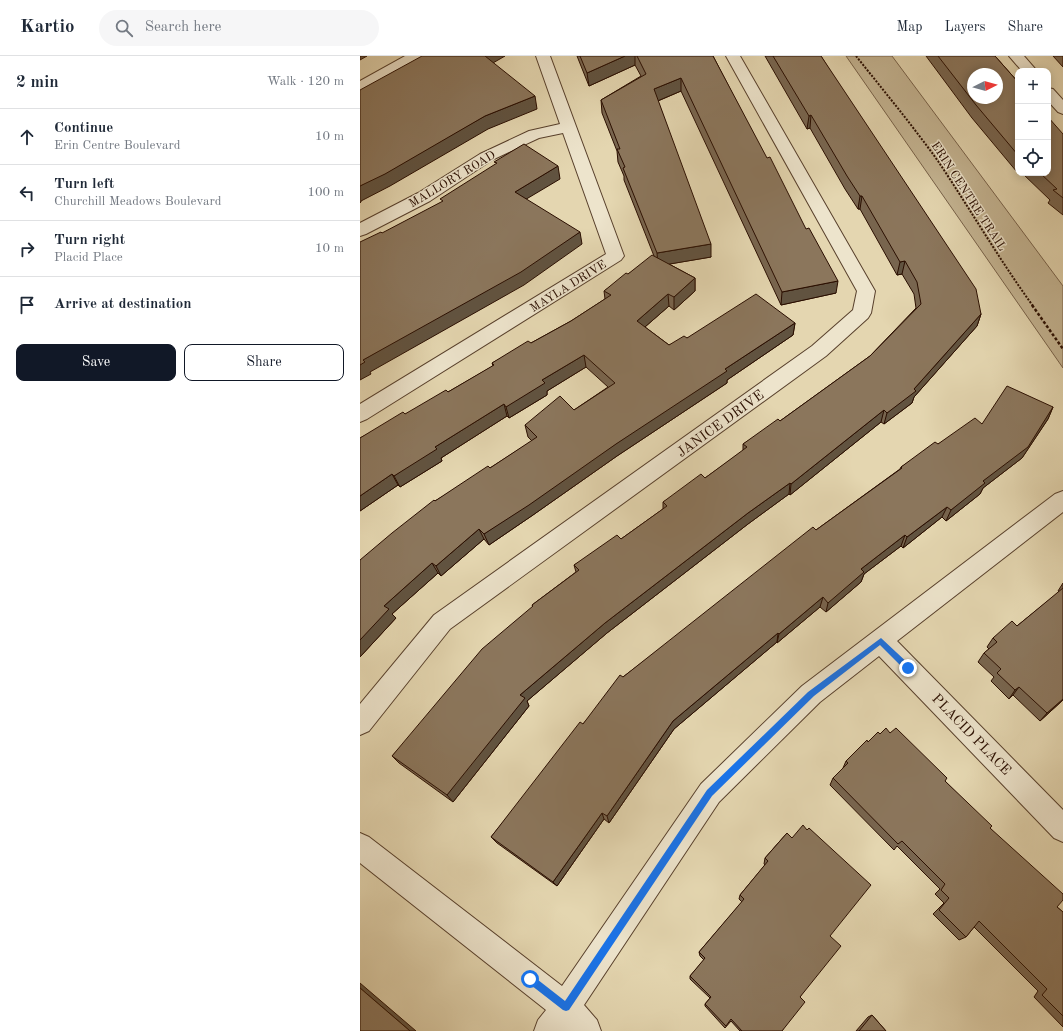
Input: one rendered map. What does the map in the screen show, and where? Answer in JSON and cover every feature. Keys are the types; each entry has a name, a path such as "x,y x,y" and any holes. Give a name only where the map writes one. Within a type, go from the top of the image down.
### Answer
{"street":[{"path":"360,87 416,56"},
{"name":"MAYLA DRIVE","path":"360,414 615,256 570,127 543,56"},
{"name":"JANICE DRIVE","path":"360,723 442,622 819,351 862,312 866,291 733,56"},
{"path":"1016,56 1027,68"},
{"path":"1051,95 1063,109"},
{"name":"MALLORY ROAD","path":"360,230 424,197 486,157 534,134 570,127"},
{"path":"549,1031 710,793 811,694 1063,500"},
{"name":"PLACID PLACE","path":"881,641 1063,829"},
{"path":"360,846 566,1007 586,1031"}],"path":[{"name":"ERIN CENTRE TRAIL","path":"856,56 906,118 933,156 1004,266 1063,349"}],"shaded area":[{"path":"846,56 892,56 1063,286 1063,368"}],"building":[{"path":"422,56 485,56 535,96 485,116 385,174 360,186 360,90"},
{"path":"580,56 625,56 587,73"},
{"path":"637,56 713,56 767,158 770,157 806,229 809,228 838,281 782,292 681,78 654,89 711,244 657,253 623,168 625,167 617,149 620,149 601,100 646,74"},
{"path":"773,56 821,56 976,289 981,314 914,389 916,391 887,413 884,410 791,484 790,483 748,513 605,623 520,695 525,698 447,795 392,756 482,649 533,606 532,605 579,570 574,565 617,535 621,539 667,506 663,502 701,474 705,478 747,447 743,444 778,419 780,421 870,356 921,304 917,282 905,261 900,262 862,196 860,196 847,176 811,115 809,116"},
{"path":"938,56 995,56 1015,79 1015,151 975,104 1003,104 1003,68 967,68 967,93"},
{"path":"1051,120 1063,134 1063,198 1053,190 1057,189 1043,176 1051,176"},
{"path":"524,144 558,166 515,192 580,232 521,272 363,360 365,362 360,365 360,242 381,232 382,233 443,201 440,199 497,163 494,162"},
{"path":"652,255 695,278 674,297 668,294 637,321 669,345 684,336 687,338 756,294 795,323 725,369 727,371 616,444 529,505 484,534 479,529 436,566 432,563 384,606 389,609 360,640 360,560 434,500 435,501 488,466 490,468 537,437 525,425 560,396 574,410 615,383 584,355 542,380 545,383 506,407 504,404 435,447 437,449 394,476 392,474 360,496 360,438 403,412 405,414 446,390 448,392 494,365 492,363 528,341 531,343 571,321 611,295 604,291"},
{"path":"1007,386 1053,407 1028,447 983,481 985,483 951,510 947,507 907,537 905,535 861,569 864,572 828,603 823,597 673,721 607,816 602,813 553,882 491,837 580,722 583,724 620,675 623,677 813,527 816,530 902,468 901,467 935,442 938,444 975,418 982,424"},
{"path":"1063,588 1063,699 1047,713 1019,687 1015,690 997,673 1001,669 984,653 997,642 993,638 1012,621 1017,626"},
{"path":"886,728 890,733 896,728 947,778 945,781 992,826 990,828 1063,894 1063,900 1057,907 1063,912 1063,1016 1042,995 1047,989 979,921 966,937 939,910 949,898 941,890 945,884 902,841 898,844 833,778 848,763 846,761 867,740 868,742 878,732 880,734"},
{"path":"803,825 807,830 809,828 871,885 830,936 841,946 800,997 805,1002 782,1031 742,1031 731,1019 726,1026 705,1004 711,997 690,976 705,958 699,952 744,899 740,895 768,861 765,858 787,833 792,838"},
{"path":"360,988 410,1031 360,1031"},
{"path":"872,1015 886,1031 859,1031"}],"route":[{"path":"530,979 566,1007 710,793 811,694 881,641 908,668"}]}
